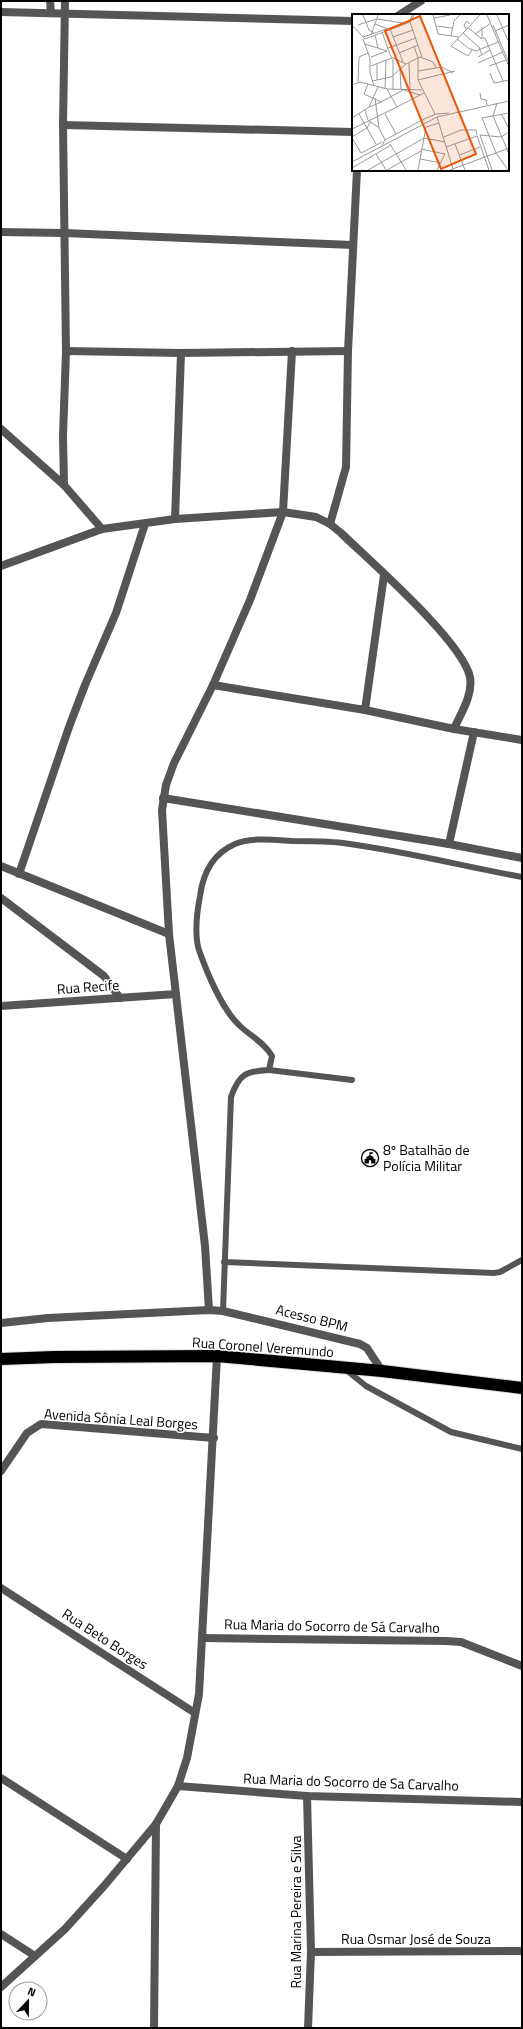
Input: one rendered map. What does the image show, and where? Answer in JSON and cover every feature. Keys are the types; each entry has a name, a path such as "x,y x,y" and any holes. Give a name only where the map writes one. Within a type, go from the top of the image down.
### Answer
{"highway":[{"name":"Rua Coronel Veremundo","path":"1,1359 54,1357 217,1356 382,1371 522,1388"}],"street":[{"path":"50,1 52,13"},
{"path":"64,484 63,436 66,351 63,125 65,1"},
{"path":"401,14 421,1"},
{"path":"1,12 352,21"},
{"path":"63,125 352,132"},
{"path":"330,524 346,467 348,351 357,171"},
{"path":"1,232 64,233 353,245"},
{"path":"66,351 348,351"},
{"path":"209,1310 205,1246 169,934 162,810 163,798 174,763 212,685 250,600 283,512 292,351"},
{"path":"175,519 181,352"},
{"path":"1,429 64,484 102,529"},
{"path":"1,566 102,529 175,519 283,512 316,517 330,524 413,602 450,643 466,666 470,679 468,700 454,729"},
{"path":"19,874 68,727 116,613 145,524"},
{"path":"365,710 384,575"},
{"path":"212,685 365,710 454,729 522,740"},
{"path":"449,844 474,732"},
{"path":"163,798 449,844 522,858"},
{"path":"1,866 169,934"},
{"path":"1,898 104,976 120,998"},
{"name":"Rua Recife","path":"1,1006 176,994"},
{"name":"Acesso BPM","path":"1,1323 48,1318 209,1310 223,1311 360,1344 367,1348 382,1371"},
{"path":"1,1987 65,1929 127,1859 156,1824 178,1786 187,1758 199,1694 214,1438 217,1356"},
{"name":"Avenida Sônia Leal Borges","path":"1,1471 27,1433 41,1424 214,1438"},
{"name":"Rua Beto Borges","path":"1,1588 195,1713"},
{"name":"Rua Maria do Socorro de Sá Carvalho","path":"202,1638 461,1642 522,1666"},
{"path":"1,1778 127,1859"},
{"name":"Rua Maria do Socorro de Sa Carvalho","path":"178,1786 307,1796 522,1802"},
{"name":"Rua Marina Pereira e Silva","path":"307,1796 311,1952 308,2028"},
{"path":"154,2028 156,1824"},
{"path":"1,1934 35,1956"},
{"name":"Rua Osmar José de Souza","path":"311,1952 522,1951"}],"lane":[{"path":"269,1070 272,1056 267,1048 238,1024 222,1001 199,952 197,920 204,874 212,860 224,850 236,843 248,840 342,843 419,856 522,877"},
{"path":"223,1311 231,1098 236,1084 244,1074 252,1071 269,1070 352,1080"},
{"path":"224,1262 494,1273 500,1272 522,1260"},
{"path":"344,1368 366,1386 451,1432 522,1449"}],"place":[{"name":"8º Batalhão de Polícia Militar","path":"370,1158"}]}
